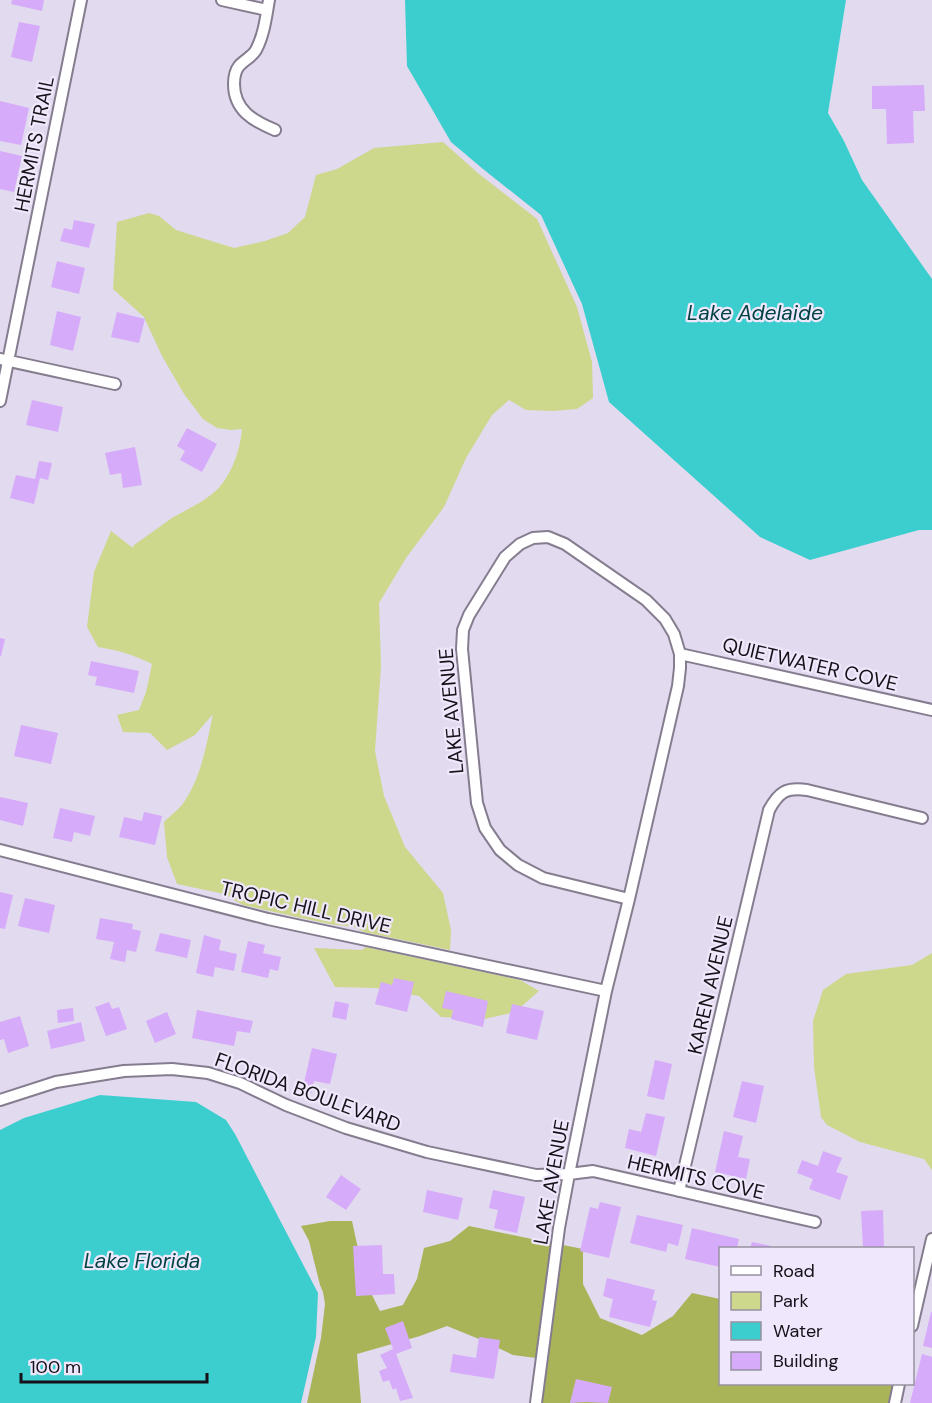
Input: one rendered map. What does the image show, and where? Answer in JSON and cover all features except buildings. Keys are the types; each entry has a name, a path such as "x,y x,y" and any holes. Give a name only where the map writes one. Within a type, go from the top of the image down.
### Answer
{"street":[{"name":"HERMITS TRAIL","path":"0,401 4,360 81,0"},
{"path":"222,0 268,5 261,40 255,53 239,66 234,78 234,95 243,111 257,122 275,130"},
{"path":"4,360 115,384"},
{"name":"LAKE AVENUE","path":"536,1403 559,1228 569,1174 606,990 629,899 678,686 680,654 674,634 665,619 646,600 565,544 548,537 533,538 520,544 505,557 469,615 463,630 462,649 477,803 485,828 500,850 518,865 543,878 629,899"},
{"name":"QUIETWATER COVE","path":"680,654 932,710"},
{"name":"KAREN AVENUE","path":"679,1191 774,801 783,792 793,788 922,818"},
{"name":"TROPIC HILL DRIVE","path":"0,850 268,919 606,990"},
{"name":"FLORIDA BOULEVARD","path":"0,1100 56,1082 124,1071 172,1069 208,1073 240,1083 286,1106 346,1128 427,1152 536,1175 569,1174"},
{"name":"HERMITS COVE","path":"569,1174 593,1172 815,1222"},
{"path":"914,1317 932,1239"},
{"path":"895,1403 900,1385"}],"green space":[{"path":"443,142 479,174 537,219 577,307 592,362 593,398 577,409 553,411 526,410 509,400 492,415 466,458 444,507 406,558 379,603 381,666 375,751 384,796 405,847 443,893 451,930 450,950 364,932 354,927 329,924 243,905 224,894 177,884 167,857 164,822 181,805 192,789 203,758 213,714 195,735 167,750 150,733 123,732 117,715 139,710 146,692 152,664 126,653 98,647 87,627 94,572 111,531 133,548 172,518 212,494 224,481 233,465 242,429 217,428 203,419 184,394 162,356 144,317 113,289 117,222 149,213 159,216 176,230 234,248 265,241 288,233 305,217 316,175 337,169 374,148"},
{"path":"366,947 520,980 539,991 515,1012 484,1019 441,1017 419,996 375,988 335,987 314,948 362,950"},
{"path":"932,953 932,1170 924,1159 860,1142 827,1125 821,1117 814,1067 813,1021 823,990 846,974 912,965"}],"shaded area":[{"path":"330,1221 352,1221 365,1281 380,1311 403,1305 417,1279 424,1248 450,1241 469,1226 551,1243 536,1358 513,1355 447,1326 357,1354 361,1403 307,1403 321,1338 325,1304 309,1241 301,1226"},
{"path":"563,1245 583,1249 583,1284 600,1318 642,1335 673,1316 692,1293 719,1299 719,1385 893,1385 889,1403 542,1403"}],"water":[{"name":"Lake Adelaide","path":"405,0 846,0 828,113 862,180 932,279 932,530 919,530 810,560 760,537 609,402 582,304 541,215 451,142 407,66"},
{"name":"Lake Florida","path":"100,1095 196,1102 226,1120 318,1293 316,1337 301,1403 0,1403 0,1130 24,1118"}]}
